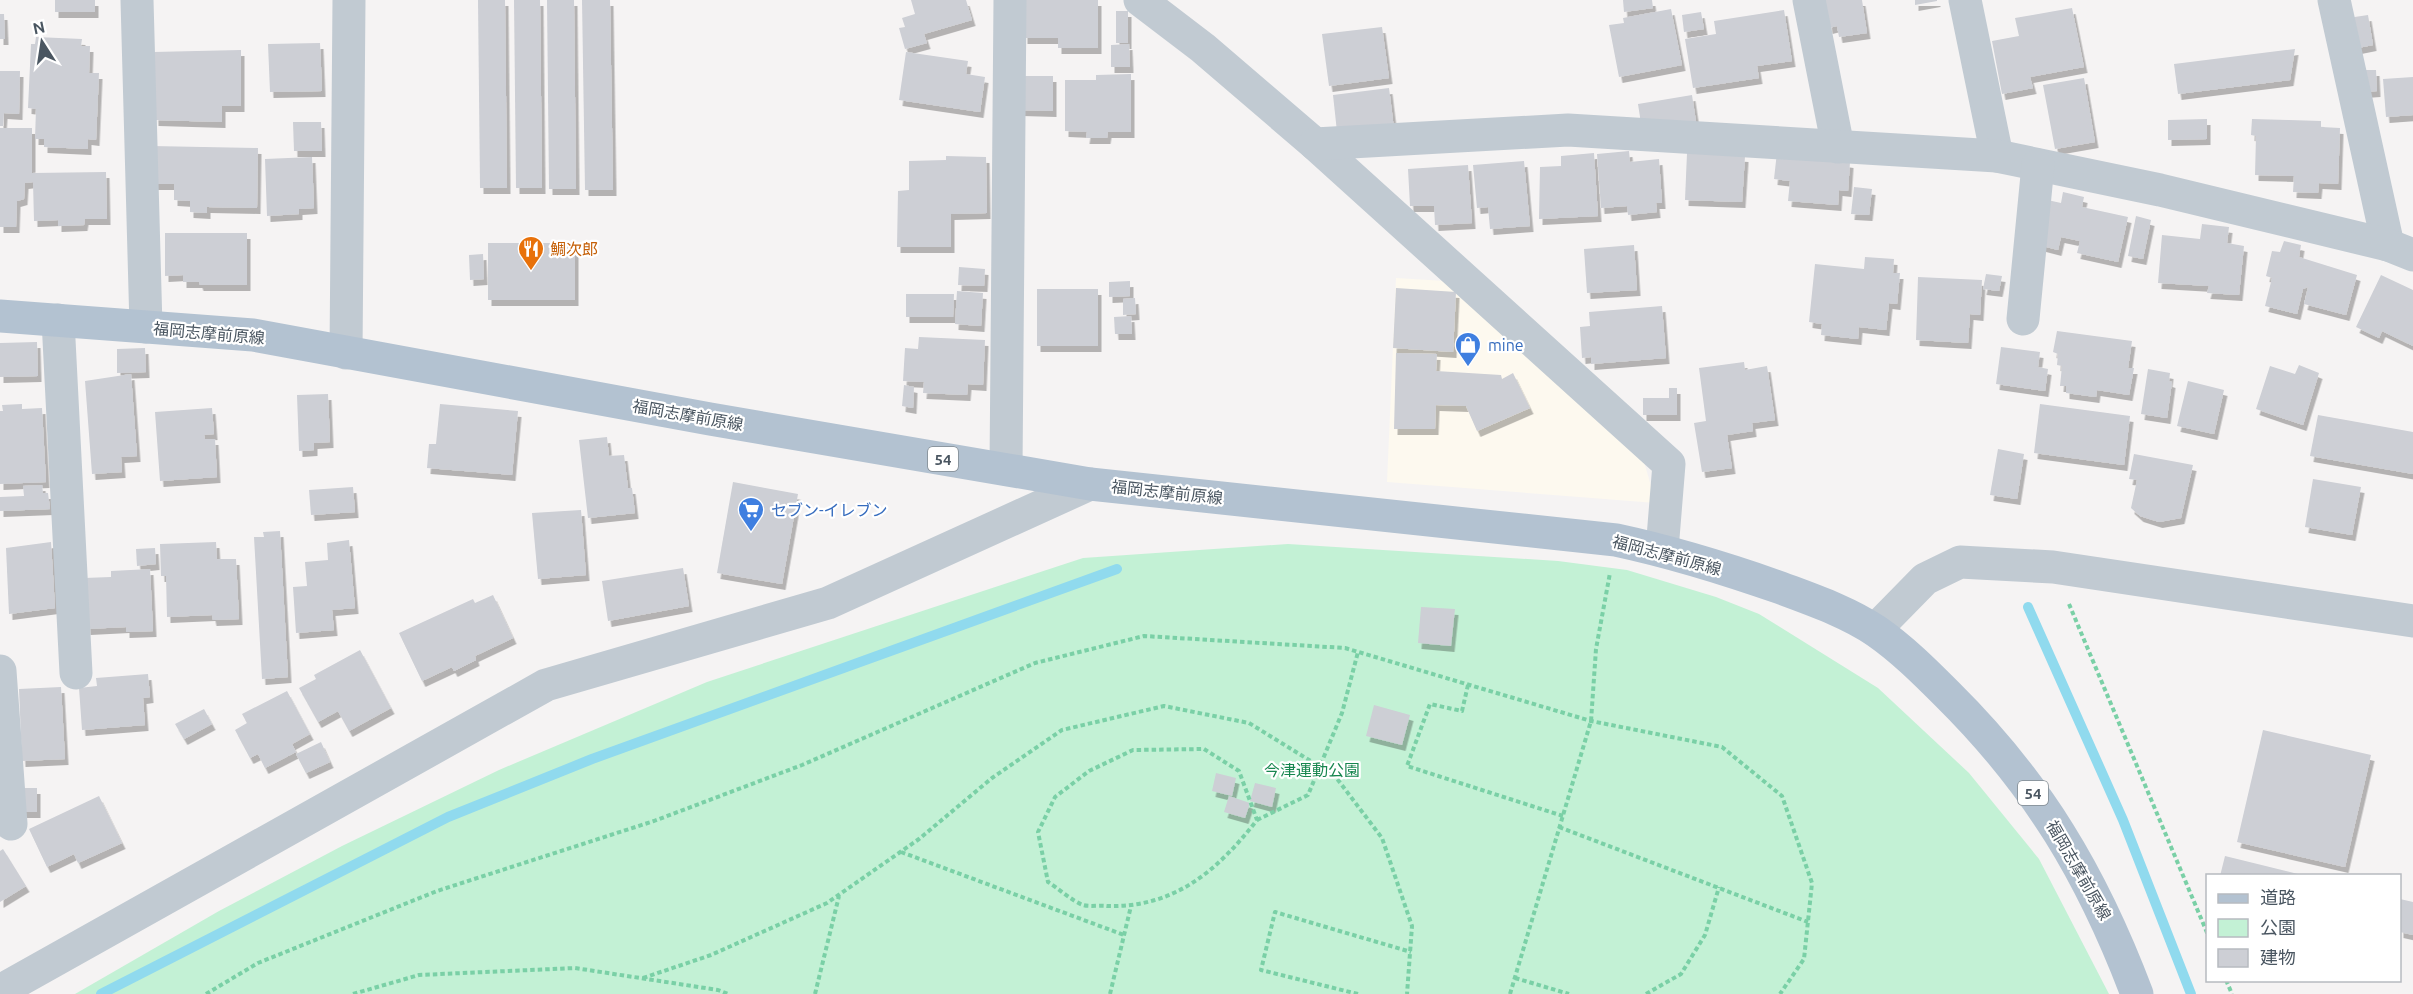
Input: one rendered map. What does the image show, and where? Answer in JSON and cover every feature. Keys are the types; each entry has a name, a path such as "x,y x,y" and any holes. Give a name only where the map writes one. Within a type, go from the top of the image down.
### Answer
{"main road":[{"name":"福岡志摩前原線","path":"0,316 253,335 710,419 1090,484 1616,540 1662,550 1819,602 1875,630 1923,670 1980,727 2036,796 2076,859 2112,929 2137,994"}],"street":[{"path":"137,0 146,327"},
{"path":"346,353 349,0"},
{"path":"1005,469 1010,0"},
{"path":"1140,0 1203,48 1315,144 1669,464 1662,550"},
{"path":"1809,0 1838,147"},
{"path":"1965,0 1997,156"},
{"path":"1315,144 1568,130 1997,156 2160,190 2400,250 2334,0"},
{"path":"2023,319 2038,165"},
{"path":"58,320 76,673"},
{"path":"0,991 546,685 828,603 1090,484"},
{"path":"1875,630 1925,579 1960,562 2053,567 2413,621"},
{"path":"0,671 11,824"}],"path":[{"path":"1510,994 1591,722 1596,649 1616,540"},
{"path":"2053,567 2206,930"},
{"path":"206,994 258,963 437,891 654,821 802,765 1035,663 1144,636 1345,648 1591,722 1722,747 1782,796 1812,883 1804,958 1779,994"},
{"path":"1257,820 1239,771 1204,749 1133,750 1089,771 1055,797 1038,832 1048,882 1083,905 1131,906 1170,894 1209,873 1232,852 1257,820 1308,795 1342,713 1358,652"},
{"path":"1468,685 1462,711 1430,704 1407,766 1563,816"},
{"path":"643,978 711,955 827,903 901,852 992,778 1062,730 1164,706 1249,723 1335,776 1382,838 1412,926 1407,994"},
{"path":"1559,827 1808,922"},
{"path":"901,852 1124,935"},
{"path":"1646,994 1681,974 1705,935 1719,888"},
{"path":"815,994 840,894"},
{"path":"1110,994 1131,906"},
{"path":"1358,994 1261,970 1275,912 1411,952"},
{"path":"353,994 419,975 575,968 718,990 728,994"},
{"path":"1515,978 1569,994"}],"shaded area":[{"name":"mine","path":"1396,278 1445,281 1642,455 1656,503 1387,482"}],"green space":[{"name":"今津運動公園","path":"1288,544 1558,561 1627,570 1716,597 1759,614 1878,688 1969,773 2039,859 2109,994 75,994 219,911 342,846 499,770 707,682 1083,558"}],"building":[{"path":"55,0 95,0 95,12 55,12"},
{"path":"478,0 505,0 507,188 480,188"},
{"path":"514,0 540,0 542,188 516,188"},
{"path":"547,0 574,0 576,189 549,189"},
{"path":"582,0 610,0 613,190 585,190"},
{"path":"911,0 966,0 972,20 924,34 927,43 905,49 899,28 905,27 902,18 915,14"},
{"path":"1024,0 1098,0 1098,48 1058,48 1058,38 1024,38"},
{"path":"1623,0 1652,0 1653,8 1624,12"},
{"path":"1825,0 1862,0 1867,33 1839,37 1837,26 1829,28"},
{"path":"1915,0 1937,0 1937,1 1915,5"},
{"path":"2072,8 2084,67 2030,77 2033,88 2002,94 1992,41 2019,36 2015,18"},
{"path":"1671,9 1682,65 1619,77 1609,25 1624,23 1623,18"},
{"path":"1784,10 1792,61 1757,66 1759,78 1693,88 1685,39 1716,34 1714,21"},
{"path":"1116,11 1128,11 1128,43 1116,43"},
{"path":"1701,12 1704,29 1684,32 1682,15"},
{"path":"0,14 4,14 5,39 0,39"},
{"path":"2368,15 2373,45 2353,49 2348,18"},
{"path":"1382,27 1389,78 1329,86 1322,34"},
{"path":"36,37 82,39 81,46 90,46 89,73 99,73 96,140 88,139 88,149 44,147 44,139 35,139 36,109 28,108 31,44 35,44"},
{"path":"320,43 322,91 270,92 268,44"},
{"path":"1129,44 1130,67 1111,67 1111,45"},
{"path":"2295,49 2290,80 2178,94 2174,64"},
{"path":"241,50 241,106 222,106 222,122 155,120 153,52"},
{"path":"906,52 968,61 966,74 985,77 980,112 899,100"},
{"path":"2362,70 2376,70 2377,91 2363,92"},
{"path":"0,71 20,71 19,114 4,113 3,126 0,126"},
{"path":"1131,74 1131,132 1108,132 1107,138 1086,138 1087,132 1065,131 1065,80 1096,80 1096,75"},
{"path":"1019,76 1053,76 1053,111 1019,110"},
{"path":"2413,77 2413,115 2386,117 2383,79"},
{"path":"2084,78 2095,142 2055,149 2043,85"},
{"path":"1389,88 1394,129 1338,141 1333,95"},
{"path":"1692,95 1696,122 1642,130 1638,104"},
{"path":"2207,119 2207,139 2168,140 2168,120"},
{"path":"2252,119 2321,121 2321,127 2340,128 2338,184 2319,183 2318,193 2293,192 2294,176 2255,175 2256,136 2251,135"},
{"path":"293,122 321,122 322,151 294,151"},
{"path":"0,128 32,128 32,173 106,172 107,219 85,219 84,225 58,226 58,220 34,221 33,182 25,183 24,199 17,201 16,227 0,227"},
{"path":"151,146 258,148 257,208 207,207 207,213 190,212 190,201 174,200 174,184 150,184"},
{"path":"1629,151 1630,162 1659,159 1662,203 1656,203 1657,212 1628,215 1627,206 1601,208 1597,154"},
{"path":"1777,152 1850,162 1848,191 1839,190 1838,205 1788,201 1790,181 1774,179"},
{"path":"1594,153 1598,216 1539,219 1540,167 1561,166 1561,156"},
{"path":"1687,153 1745,156 1742,202 1685,200"},
{"path":"946,156 986,157 987,213 951,214 951,247 897,247 898,191 909,190 909,161 946,160"},
{"path":"312,157 314,208 299,209 299,214 267,216 265,159"},
{"path":"1524,161 1530,226 1490,229 1488,207 1477,208 1473,165"},
{"path":"1468,165 1472,223 1435,225 1434,206 1410,206 1408,169"},
{"path":"1854,187 1872,189 1869,215 1851,214"},
{"path":"2063,192 2084,197 2082,207 2128,217 2118,262 2077,253 2080,241 2061,237 2058,250 2035,244 2043,199 2061,203"},
{"path":"2136,216 2151,220 2143,259 2128,256"},
{"path":"2202,224 2229,227 2227,243 2244,246 2239,295 2207,293 2209,286 2158,283 2162,235 2200,239"},
{"path":"165,233 247,233 247,285 200,285 199,282 183,282 183,275 165,276"},
{"path":"2284,241 2301,245 2299,257 2357,275 2346,315 2304,304 2308,287 2303,289 2297,314 2265,306 2272,278 2266,276 2272,251 2280,252"},
{"name":"鯛次郎","path":"488,243 575,243 575,300 488,300"},
{"path":"1634,245 1637,290 1587,293 1584,249"},
{"path":"483,254 484,279 470,280 469,255"},
{"path":"1865,257 1894,259 1893,273 1900,273 1897,304 1889,303 1886,330 1859,327 1858,339 1821,335 1822,324 1809,322 1815,264 1864,269"},
{"path":"959,267 985,269 984,286 958,285"},
{"path":"1986,274 2002,276 1999,291 1983,289"},
{"path":"2381,275 2413,290 2413,346 2382,331 2379,338 2356,327"},
{"path":"1918,277 1982,280 1980,315 1970,314 1968,343 1916,340"},
{"path":"1130,281 1130,296 1109,297 1109,282"},
{"path":"1396,288 1456,292 1453,352 1393,348"},
{"path":"1037,289 1098,289 1098,346 1037,346"},
{"path":"957,291 983,293 981,326 955,324"},
{"path":"906,294 954,294 953,317 906,317"},
{"path":"1135,298 1136,314 1123,315 1123,299"},
{"path":"1662,306 1666,358 1591,364 1591,357 1582,358 1580,327 1590,326 1589,312"},
{"path":"1131,316 1132,334 1115,334 1114,317"},
{"path":"2057,331 2132,341 2128,368 2134,368 2129,395 2097,390 2096,397 2066,393 2066,386 2060,386 2062,366 2057,365 2058,354 2053,352"},
{"path":"919,337 985,340 983,385 968,384 967,395 923,393 924,382 903,381 905,348 918,349"},
{"path":"37,342 38,376 0,377 0,343"},
{"path":"2001,347 2040,352 2038,367 2048,369 2045,391 1996,384"},
{"path":"145,348 146,372 117,373 117,349"},
{"path":"1396,353 1437,354 1436,371 1501,375 1502,379 1513,373 1530,408 1477,431 1466,406 1436,405 1435,429 1394,429"},
{"path":"1744,362 1745,370 1767,366 1775,420 1752,423 1753,431 1727,435 1732,468 1702,472 1694,423 1706,421 1699,368"},
{"path":"2299,365 2319,373 2303,425 2256,409 2270,366 2295,374"},
{"path":"2148,369 2170,373 2169,381 2172,382 2167,418 2141,414"},
{"path":"131,374 137,456 121,457 122,472 92,474 85,381"},
{"path":"2188,381 2224,390 2214,434 2177,426"},
{"path":"904,385 914,387 913,408 902,406"},
{"path":"1669,388 1677,388 1677,415 1643,415 1643,398 1669,398"},
{"path":"328,394 330,442 314,443 314,450 299,451 297,395"},
{"path":"22,404 22,409 42,408 46,482 0,484 0,411 3,411 2,405"},
{"path":"440,404 518,411 512,475 427,468 429,444 436,444"},
{"path":"2040,404 2130,416 2124,465 2034,453"},
{"path":"212,408 214,434 204,435 205,439 215,439 217,477 160,481 155,412"},
{"path":"2318,415 2413,432 2413,474 2310,456"},
{"path":"607,437 609,456 624,455 628,488 632,488 635,513 588,518 579,440"},
{"path":"1998,449 2024,454 2017,499 1990,495"},
{"path":"2134,454 2193,465 2181,518 2159,522 2140,516 2131,508 2137,480 2129,479"},
{"path":"2313,479 2361,487 2352,535 2305,527"},
{"path":"733,482 798,494 782,584 717,573"},
{"path":"42,485 43,493 48,493 50,509 0,511 0,497 24,496 23,486"},
{"path":"353,487 355,512 311,515 309,490"},
{"path":"581,510 586,575 538,579 532,513"},
{"path":"280,531 288,677 262,679 254,537 264,537 263,532"},
{"path":"349,540 355,608 332,610 334,630 296,633 293,587 307,586 305,562 328,560 327,543"},
{"path":"51,542 55,608 9,614 6,548"},
{"path":"216,542 217,559 236,559 239,619 213,620 212,615 167,617 166,576 161,576 160,544"},
{"path":"155,548 156,564 137,566 136,549"},
{"path":"683,568 689,606 608,621 602,581"},
{"path":"150,569 153,631 126,632 126,627 87,629 84,578 111,577 111,571"},
{"path":"493,595 513,638 475,656 476,660 454,671 452,667 422,681 399,633 473,599 475,603"},
{"path":"1421,607 1455,609 1451,646 1418,643"},
{"path":"360,650 391,708 349,731 338,711 318,722 299,688 316,679 314,675"},
{"path":"148,674 150,697 143,698 145,725 82,730 79,688 97,686 96,678"},
{"path":"61,687 65,759 22,761 19,689"},
{"path":"287,691 310,734 292,744 296,752 265,768 258,754 250,758 235,730 247,723 242,714"},
{"path":"1374,705 1410,715 1402,745 1366,736"},
{"path":"204,709 212,724 184,739 175,724"},
{"path":"2263,730 2371,755 2345,867 2237,842"},
{"path":"321,742 330,762 306,773 296,754"},
{"path":"1216,773 1236,778 1232,796 1212,791"},
{"path":"1255,783 1276,788 1272,807 1250,801"},
{"path":"20,788 37,788 37,812 20,812"},
{"path":"99,796 122,843 78,863 74,854 47,867 29,829"},
{"path":"1229,796 1250,803 1245,818 1224,812"},
{"path":"3,849 26,886 0,902 0,851"},
{"path":"2225,856 2298,874 2220,874"},
{"path":"2401,899 2413,902 2413,935 2401,932"}],"waterway":[{"path":"101,994 448,817 592,759 1117,569"},
{"path":"2028,607 2123,820 2191,994"}],"place":[{"name":"鯛次郎","path":"531,272"},
{"name":"mine","path":"1468,368"},
{"name":"セブン-イレブン","path":"751,533"}]}
